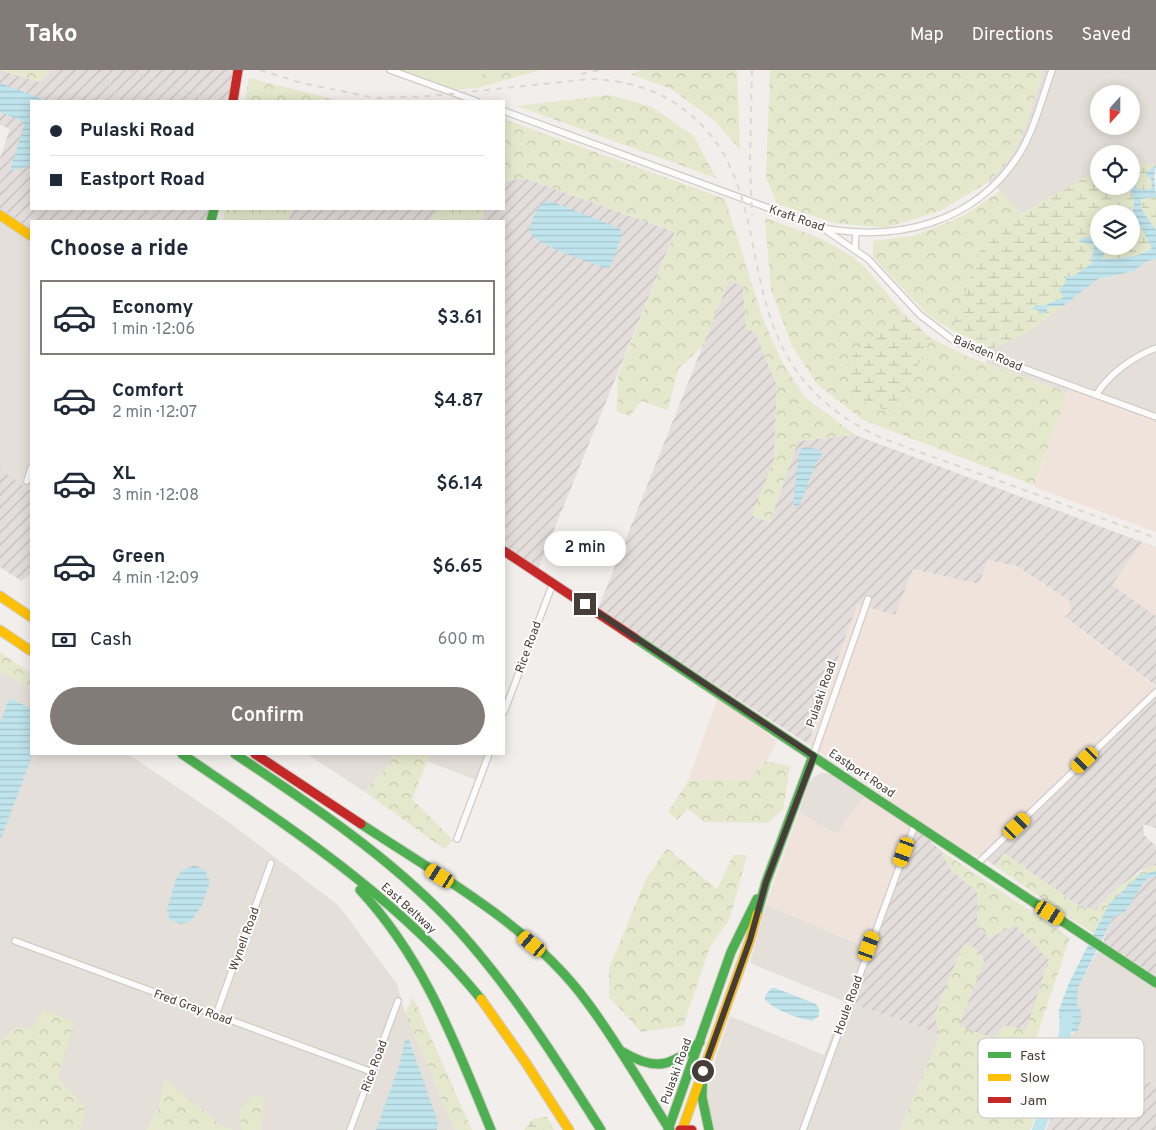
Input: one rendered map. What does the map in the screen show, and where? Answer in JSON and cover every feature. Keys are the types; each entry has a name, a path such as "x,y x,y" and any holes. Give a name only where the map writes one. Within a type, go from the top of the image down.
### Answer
{"main road":[{"path":"233,100 238,70"},
{"path":"0,215 30,235"},
{"name":"Eastport Road","path":"505,552 1156,983"},
{"path":"0,592 30,610"},
{"path":"0,596 30,616"},
{"path":"0,630 30,650"},
{"name":"East Beltway","path":"183,755 306,839 393,908 446,958 516,1047 570,1130"},
{"name":"East Beltway","path":"236,755 368,846 420,892 475,949 538,1032 601,1130"},
{"path":"257,755 486,907 547,957 587,1001 669,1129"},
{"name":"Pulaski Road","path":"669,1129 732,952 766,882 814,756"},
{"path":"306,839 379,908 400,936 449,1030 492,1130"},
{"name":"Pulaski Road","path":"684,1130 750,940 766,882"},
{"path":"619,1049 635,1060 654,1064 669,1064 682,1059 700,1042"},
{"path":"703,1071 702,1097 709,1130"}],"street":[{"path":"390,70 473,100"},
{"name":"Kraft Road","path":"505,111 822,228 879,234 908,230 950,216 984,194 1019,154 1052,70"},
{"name":"Baisden Road","path":"822,228 855,249 877,268 920,315 942,333 982,353 1156,418"},
{"path":"855,249 856,233"},
{"path":"1096,395 1124,366 1140,354 1156,348"},
{"path":"27,481 30,471"},
{"name":"Rice Road","path":"505,709 553,583"},
{"name":"Pulaski Road","path":"814,756 868,599"},
{"path":"976,865 1156,692"},
{"path":"457,839 488,755"},
{"name":"Houle Road","path":"803,1130 915,824"},
{"name":"Wynell Road","path":"216,1015 271,863"},
{"name":"Fred Gray Road","path":"15,941 372,1072"},
{"name":"Rice Road","path":"350,1130 398,1001"}],"shaded area":[{"path":"0,70 39,82 52,70 228,70 234,72 229,100 30,100 30,210 210,210 208,220 30,220 30,231 0,211 0,158 10,129 0,125"},
{"path":"1044,70 1156,70 1156,165 1140,165 1140,145 1090,145 1090,175 1021,214 1000,191 988,182 1008,161 1023,133"},
{"path":"524,178 675,232 538,569 505,547 505,220 481,220 486,210 505,210 505,181"},
{"path":"293,210 436,210 431,220 288,220"},
{"path":"0,220 30,240 30,490 0,469"},
{"path":"1156,259 1156,420 1070,388 1068,393 986,363 991,349 1026,333 1098,279 1134,271 1147,261"},
{"path":"729,280 743,286 746,329 755,332 777,386 774,460 753,516 770,522 798,441 855,435 1142,542 1112,585 1156,616 1156,686 1065,617 1071,611 1070,601 1017,566 988,560 979,584 913,569 895,615 857,604 808,744 598,609"},
{"path":"1070,388 1156,420 1156,532 1034,487"},
{"path":"0,469 30,490 30,575 21,581 0,567"},
{"path":"1142,542 1156,547 1156,616 1112,585"},
{"path":"988,560 1017,566 1070,601 1071,611 1065,618 1156,687 980,855 967,854 808,744 857,603 895,615 913,569 979,584"},
{"path":"0,671 30,688 30,755 129,755 230,823 339,906 397,984 405,1013 455,1130 261,1130 263,1097 240,1110 241,1130 233,1130 221,1125 164,1080 160,1105 147,1130 80,1130 85,1107 58,1079 32,1029 0,1040"},
{"path":"1156,687 1156,828 1143,824 1144,835 1156,846 1156,865 1138,872 1104,901 1097,911 1076,904 1004,853 995,866 980,855"},
{"path":"718,697 777,741 766,761 749,779 688,781"},
{"path":"309,755 393,755 390,763 365,792"},
{"path":"430,755 486,755 476,780 427,761"},
{"path":"822,773 833,775 865,796 836,834 799,812 809,783 815,776"},
{"path":"865,796 917,829 873,950 766,905 799,812 836,834"},
{"path":"917,829 940,850 951,870 977,892 977,924 990,938 1015,925 1049,959 1026,1031 1005,1026 993,1038 958,1027 984,961 964,943 935,1015 940,1034 853,1004"},
{"path":"1156,876 1156,977 1105,943 1103,939 1113,917 1125,911 1146,879"},
{"path":"766,905 873,950 853,1004 940,1034 900,1130 713,1130 707,1100 709,1078 730,1016 824,1055 845,1002 750,963"},
{"path":"1097,952 1107,955 1156,988 1156,1085 1144,1081 1144,1038 1070,1038 1068,1033 1073,1034 1081,1011 1077,1005 1078,988"},
{"path":"1144,1081 1156,1085 1156,1130 1046,1130 1051,1118 1144,1118"}],"green space":[{"path":"1,70 52,70 39,82"},
{"path":"399,70 484,70 477,88 454,90"},
{"path":"484,70 541,70 477,88"},
{"path":"642,70 737,70 740,150 714,120 671,89 631,74"},
{"path":"770,70 1044,70 1023,133 1008,161 988,182 942,210 886,228 835,223 777,204 766,177"},
{"path":"249,78 336,100 245,100"},
{"path":"610,95 652,107 694,136 716,178 517,106"},
{"path":"505,119 725,199 762,316 781,360 805,397 855,435 798,441 770,522 752,515 774,460 777,386 755,332 746,329 743,286 729,280 703,346 678,369 668,410 641,401 630,416 617,412 618,375 675,232 523,178 505,181"},
{"path":"1140,165 1156,165 1151,179 1152,188 1140,191"},
{"path":"1090,175 1090,195 1132,195 1134,201 1134,205 1090,205 1090,238 1080,242 1090,244 1090,255 1092,255 1091,264 1073,276 1064,297 1044,306 1032,308 1063,306 1026,333 991,349 952,330 980,251 1021,214"},
{"path":"1000,191 1021,214 980,251 952,330 929,316 873,257 873,241 913,236 963,216"},
{"path":"1156,197 1156,230 1142,210 1141,199"},
{"path":"225,210 293,210 288,220 223,220"},
{"path":"436,210 486,210 481,220 431,220"},
{"path":"765,218 817,237 842,250 864,267 904,314 846,361 855,397 894,414 931,338 969,357 1068,393 1034,485 863,420 818,385 792,346 771,289"},
{"path":"1140,225 1152,248 1140,254"},
{"path":"1103,255 1138,255 1121,258 1101,259"},
{"path":"904,314 931,338 894,414 855,397 846,361"},
{"path":"0,652 30,672 30,688 0,671"},
{"path":"393,755 430,755 412,799 453,840 444,849 365,792 390,763"},
{"path":"766,761 790,766 783,809 768,823 704,822 688,809 677,820 668,812 688,781 749,779"},
{"path":"667,848 717,889 733,855 747,855 730,918 710,947 683,1026 641,1032 609,997 609,968 646,879"},
{"path":"940,850 1070,938 1036,1038 992,1038 1005,1026 1026,1030 1049,960 1015,925 990,938 977,924 977,892 951,870"},
{"path":"1004,853 1076,904 1096,911 1108,896 1131,878 1156,865 1156,871 1140,875 1100,920 1094,934 995,866"},
{"path":"964,943 977,949 984,961 959,1026 992,1038 978,1038 978,1118 1034,1118 1030,1130 900,1130 940,1034 935,1015"},
{"path":"413,997 472,1130 455,1130 405,1013"},
{"path":"43,1009 74,1022 58,1079 85,1107 80,1130 0,1130 0,1040 16,1027 32,1029"},
{"path":"164,1079 221,1125 233,1130 147,1130 160,1105"},
{"path":"253,1095 263,1097 261,1130 241,1130 240,1110"},
{"path":"547,1117 554,1130 524,1130 533,1119"}],"water":[{"path":"0,83 44,100 30,100 30,165 13,171 11,167 24,125 20,120 0,112"},
{"path":"1156,165 1154,176 1156,197 1141,199 1142,210 1156,230 1156,259 1147,261 1134,271 1098,279 1063,306 1047,307 1047,312 1042,315 1040,311 1032,309 1035,305 1044,306 1064,297 1059,290 1065,283 1066,277 1073,276 1091,264 1092,255 1104,255 1102,259 1121,258 1140,255 1152,248 1140,225 1140,205 1134,205 1132,195 1140,195 1140,191 1152,188 1151,179 1146,174"},
{"path":"550,201 621,229 622,235 610,267 604,268 563,252 534,237 529,231 536,212 541,205"},
{"path":"1090,237 1090,244 1079,242 1081,238"},
{"path":"807,447 820,450 822,455 816,463 800,504 796,508 793,503 799,452 802,448"},
{"path":"12,699 30,708 30,755 33,755 0,841 0,723 8,701"},
{"path":"195,865 206,871 210,883 201,907 191,921 181,924 170,920 167,910 176,879 182,870"},
{"path":"1156,871 1156,876 1146,879 1125,912 1113,917 1078,988 1077,1005 1081,1011 1081,1020 1077,1032 1060,1032 1059,1010 1069,983 1109,904 1140,875"},
{"path":"771,988 816,1004 819,1008 819,1016 812,1021 775,1008 765,1000 765,996"},
{"path":"405,1040 409,1040 438,1122 437,1130 376,1130 400,1063"}],"waterway":[{"path":"1064,1038 1067,1018"},
{"path":"1038,1130 1043,1118"}],"railway":[{"path":"101,70 119,100"},
{"path":"127,70 209,100"},
{"path":"260,70 302,83 375,98 430,96 590,79 626,83 661,95 682,108 708,132 727,160 740,191 762,290 772,323 786,354 804,381 815,393 854,424 884,439 1156,538"},
{"path":"581,74 600,70"},
{"path":"752,70 750,163 752,215"},
{"path":"103,83 111,100"},
{"path":"147,210 151,220"},
{"path":"156,210 160,220"}],"traffic: fast":[{"path":"211,220 214,210"},
{"path":"635,638 871,795"},
{"path":"183,755 302,837 378,896 449,962 481,999"},
{"path":"236,755 319,811 374,852 426,897 450,921 472,945 512,996 549,1048 601,1130"},
{"path":"757,914 766,882 813,756"},
{"path":"871,795 1156,983"},
{"path":"361,824 482,904 539,949 565,975 598,1017 670,1130"},
{"path":"360,890 383,917 421,974 451,1034 491,1130"},
{"path":"668,1130 731,952 757,899"},
{"path":"623,1052 645,1062 663,1064 681,1056 700,1042"},
{"path":"703,1071 702,1097 709,1130"}],"traffic: slow":[{"path":"0,215 30,235"},
{"path":"0,596 30,616"},
{"path":"0,630 30,650"},
{"path":"682,1130 750,940 757,914"},
{"path":"481,999 526,1063 569,1130"}],"traffic: jam":[{"path":"233,100 238,70"},
{"path":"505,552 635,638"},
{"path":"257,755 361,824"},
{"path":"680,1130 692,1130"}],"route":[{"path":"585,604 814,756 766,882 750,940 703,1071"}]}
